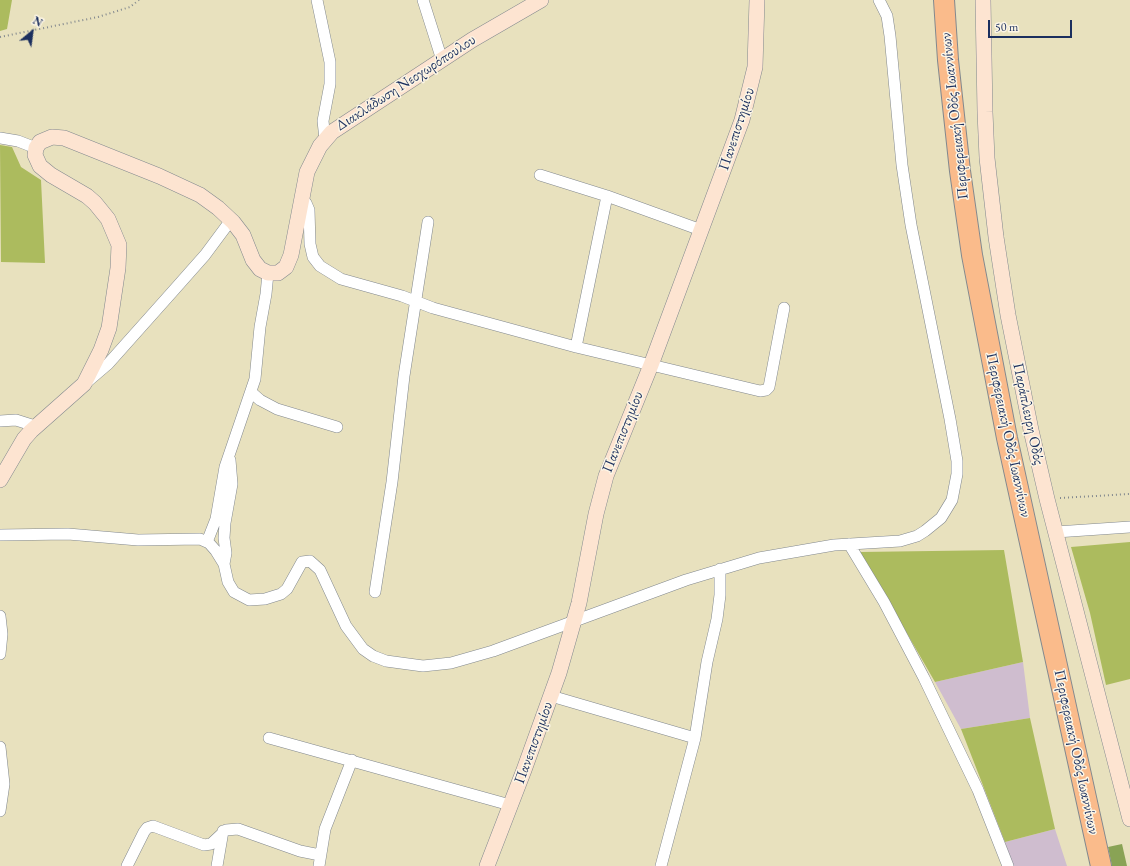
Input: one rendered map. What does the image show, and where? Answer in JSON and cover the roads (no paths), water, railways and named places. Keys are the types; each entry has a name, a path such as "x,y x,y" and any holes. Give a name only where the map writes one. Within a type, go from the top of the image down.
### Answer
{"highway":[{"name":"Περιφερειακή Οδός Ιωαννίνων","path":"944,0 948,60 960,171 972,256 1007,438 1101,866"}],"street":[{"path":"317,0 330,62 330,84 323,121 325,139"},
{"path":"423,0 442,60"},
{"name":"Διακλάδωση Νεοχωρόπουλου","path":"268,273 280,272 288,263 294,244 307,172 325,139 345,122 477,37 541,0"},
{"name":"Πανεπιστημίου","path":"487,866 551,696 574,620 606,476 651,364 734,143 752,83 756,45 757,0"},
{"path":"0,535 84,535 138,540 184,538 207,542 214,547 224,564 228,582 234,592 244,598 254,600 265,600 281,594 286,589 302,562 306,560 312,562 320,570 346,626 358,644 378,658 404,665 423,666 451,663 493,651 574,620 720,569 772,556 849,544 900,541 917,536 941,518 952,500 957,474 955,445 911,225 902,165 890,36 887,16 879,0"},
{"name":"Παράπλευρη Οδός","path":"983,0 986,131 996,237 1014,342 1047,499 1130,819"},
{"path":"84,384 101,350 108,328 118,268 119,244 113,227 102,210 87,196 45,171 37,161 35,155 36,148 44,139 48,137 58,137 72,141 192,191 213,204 231,220 243,235 257,266 268,273 252,393 239,424 226,467 215,524 207,542"},
{"path":"0,138 18,141 36,148"},
{"path":"540,175 606,196 701,230"},
{"path":"576,347 606,196"},
{"path":"301,199 306,203 309,210 312,251 316,262 341,279 394,294 415,302 576,347 760,391 766,390 769,387 784,308"},
{"path":"0,480 24,439 35,426 108,364 205,255 231,220"},
{"path":"375,592 392,482 404,376 428,222"},
{"path":"252,393 260,400 278,409 337,427"},
{"path":"0,421 16,420 35,426"},
{"path":"224,564 226,553 224,538 225,523 232,484 232,468 229,460"},
{"path":"1056,532 1130,527"},
{"path":"849,544 884,602 924,678 978,790 1008,866"},
{"path":"662,866 695,738 707,662 717,619 720,595 720,569"},
{"path":"0,616 2,634 0,654"},
{"path":"551,696 695,738"},
{"path":"269,738 510,805"},
{"path":"0,747 4,784 0,811"},
{"path":"319,866 320,855 331,812 352,760"},
{"path":"127,866 148,827 156,827 204,845 211,844 223,831 231,828 242,830 300,851 320,855"},
{"path":"217,866 223,831"}]}
